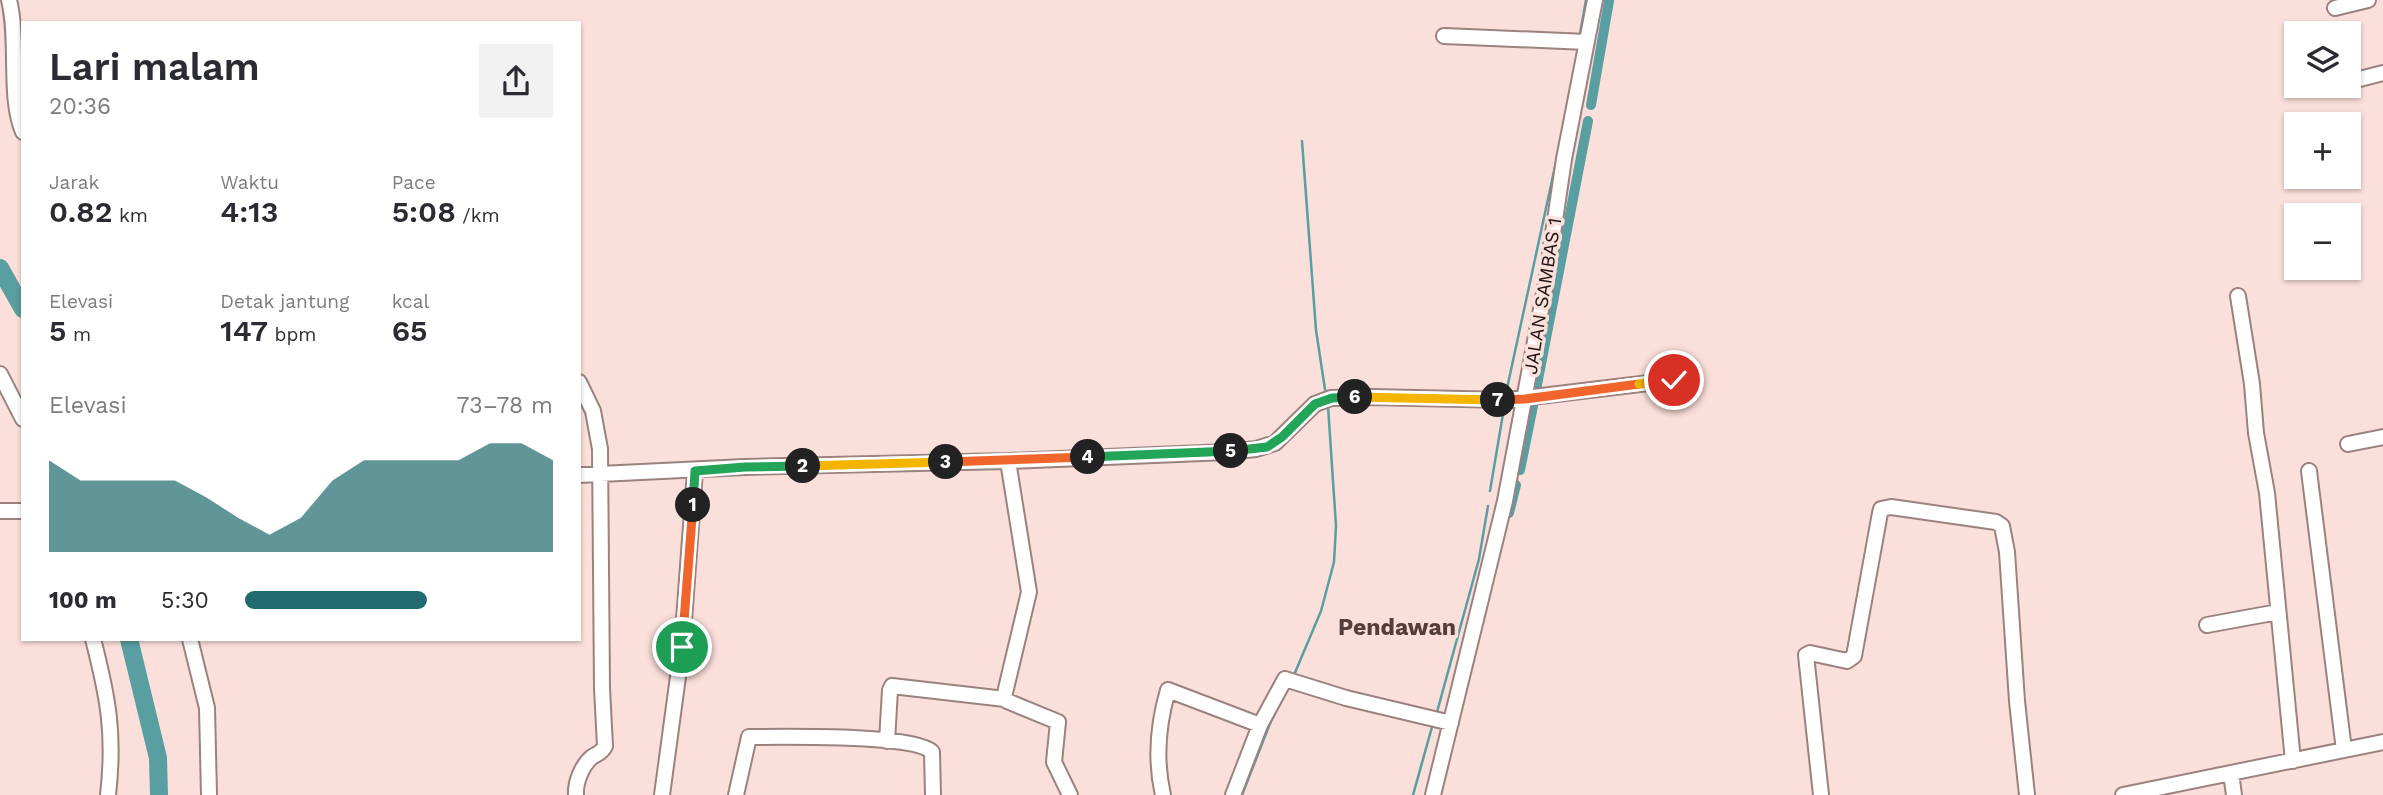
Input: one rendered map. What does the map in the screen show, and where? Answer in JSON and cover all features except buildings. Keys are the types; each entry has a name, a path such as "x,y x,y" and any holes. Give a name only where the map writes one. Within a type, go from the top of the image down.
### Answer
{"street":[{"path":"2335,8 2368,0"},
{"path":"13,1 17,111 21,125"},
{"name":"JALAN SAMBAS 1","path":"1433,795 1497,541 1525,399 1592,1"},
{"path":"1444,36 1587,42"},
{"path":"2361,79 2383,73"},
{"path":"2238,296 2252,384 2256,433 2267,493 2293,761"},
{"path":"0,374 21,415"},
{"path":"581,475 745,467 1008,461 1256,449 1275,443 1315,404 1327,400 1525,399 1674,380"},
{"path":"576,795 576,786 586,763 605,746 601,662 601,474 595,416 581,385"},
{"path":"2348,444 2383,437"},
{"path":"1005,699 1004,692 1029,592 1008,461"},
{"path":"662,795 682,647 695,471"},
{"path":"2309,471 2344,750"},
{"path":"1821,795 1805,655 1810,653 1847,660 1854,656 1880,513 1881,509 1891,507 1996,522 2002,526 2007,552 2017,701 2027,795"},
{"path":"0,511 21,510"},
{"path":"2207,625 2278,612"},
{"path":"94,641 106,685 111,729 108,795"},
{"path":"190,641 207,708 209,795"},
{"path":"1233,795 1260,725 1285,679 1451,723"},
{"path":"887,741 892,686 1005,699 1058,722 1055,766 1070,795"},
{"path":"1163,795 1159,763 1159,723 1168,690 1260,725"},
{"path":"736,795 749,737 887,741 922,746 932,752 933,795"},
{"path":"2123,795 2383,742"},
{"path":"2231,773 2234,795"}],"waterway":[{"path":"1580,34 1586,0"},
{"path":"1591,105 1609,1"},
{"path":"1575,68 1578,49"},
{"path":"1536,390 1588,121"},
{"path":"1506,393 1561,139"},
{"path":"1302,141 1316,330 1326,396"},
{"path":"0,268 21,305"},
{"path":"1294,675 1321,611 1334,562 1336,526 1328,406"},
{"path":"1520,470 1533,406"},
{"path":"1490,491 1504,408"},
{"path":"1509,513 1516,485"},
{"path":"1437,712 1479,559 1488,506"},
{"path":"129,641 158,758 159,795"},
{"path":"1242,795 1271,721 1290,684"},
{"path":"1413,795 1432,727"}],"district":[{"name":"Pendawan","path":"1397,627"}],"route":[{"path":"682,647 695,471 745,467 1008,461 1227,452 1267,447 1275,443 1315,404 1332,398 1507,400 1674,380"}]}
